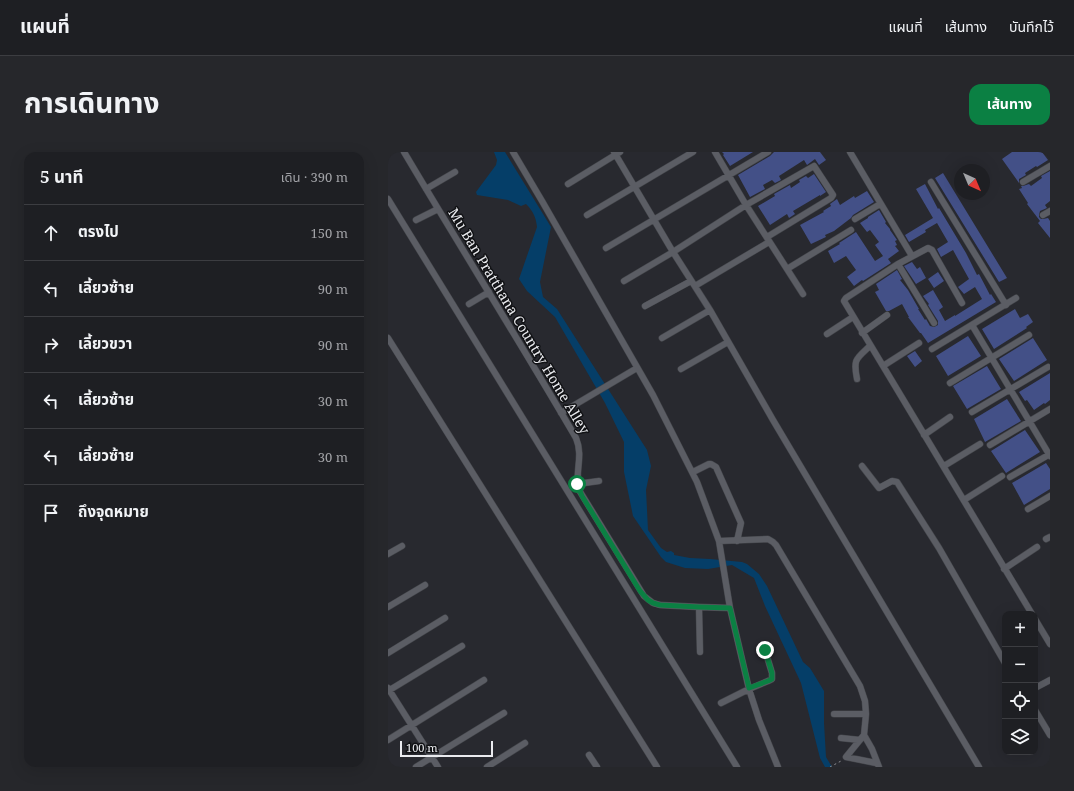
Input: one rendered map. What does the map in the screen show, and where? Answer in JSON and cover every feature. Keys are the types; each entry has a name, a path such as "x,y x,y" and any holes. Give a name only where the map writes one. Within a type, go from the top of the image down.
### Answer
{"street":[{"name":"Mu Ban Pratthana Country Home Alley","path":"404,152 576,438 580,451 577,484"},
{"path":"513,152 653,395 693,472 719,541 730,608 749,688 759,720 778,767"},
{"path":"587,215 693,152"},
{"path":"715,152 803,294"},
{"path":"606,248 768,152"},
{"path":"850,152 912,256"},
{"path":"568,184 617,153 654,220 710,310 773,420 979,767"},
{"path":"624,281 673,252 746,204 812,166 816,167 833,195 831,198 695,286"},
{"path":"1023,182 1050,166"},
{"path":"426,189 454,172"},
{"path":"931,182 1006,305"},
{"path":"388,199 737,767"},
{"path":"856,219 880,204"},
{"path":"416,220 438,209"},
{"path":"1043,215 1050,211"},
{"path":"787,269 851,230"},
{"path":"962,303 928,248 898,264 844,299 844,303 944,466 1030,611"},
{"path":"898,264 934,323"},
{"path":"645,306 691,280"},
{"path":"469,304 489,292"},
{"path":"932,349 1016,298"},
{"path":"662,338 710,310"},
{"path":"862,333 887,315"},
{"path":"827,334 853,318"},
{"path":"972,325 1050,454 1010,477"},
{"path":"950,383 1029,335"},
{"path":"388,338 657,767"},
{"path":"681,369 728,342"},
{"path":"883,366 919,343"},
{"path":"857,379 855,368 856,360 858,356 870,346"},
{"path":"972,412 1048,367"},
{"path":"562,413 637,368"},
{"path":"990,445 1050,409"},
{"path":"924,435 950,417"},
{"path":"944,466 980,444"},
{"path":"693,472 709,464 716,467 741,523 737,541"},
{"path":"862,466 878,488 892,481 897,482 939,548 1002,658"},
{"path":"964,500 1002,476"},
{"path":"598,481 577,484 582,496 644,596 653,603 660,605 730,608"},
{"path":"1028,509 1050,496"},
{"path":"719,541 771,540 776,545 860,686 865,701 866,714 862,738 846,757 877,765"},
{"path":"388,554 402,546"},
{"path":"1004,568 1037,547"},
{"path":"388,607 425,585"},
{"path":"699,607 700,652"},
{"path":"388,653 445,618"},
{"path":"1038,622 1047,633 1050,644"},
{"path":"438,767 389,690 462,646"},
{"path":"721,702 749,688 772,679 772,673 765,650"},
{"path":"388,740 484,680"},
{"path":"1038,686 1050,680"},
{"path":"416,767 504,713"},
{"path":"834,714 866,714"},
{"path":"1038,715 1050,735"},
{"path":"841,738 862,738 872,749 877,765"},
{"path":"487,767 525,743"},
{"path":"589,755 597,767"}],"path":[{"path":"830,767 838,763"}],"water":[{"path":"494,152 505,152 551,227 540,282 543,297 557,309 647,450 651,466 646,490 648,530 661,548 667,552 671,551 674,555 690,558 742,562 747,564 759,574 767,586 803,662 810,668 824,691 826,757 832,767 825,767 820,758 801,683 765,606 754,578 732,565 708,569 685,568 666,562 633,516 624,472 624,442 605,403 555,317 527,291 519,279 537,227 534,214 526,204 521,206 508,200 477,195 476,192 496,165 497,160"}],"building":[{"path":"722,152 753,152 730,166"},
{"path":"774,152 820,152 826,160 819,165 815,159 807,165 804,160 779,176 781,180 775,183 772,180 763,185 765,189 750,197 738,175 770,156"},
{"path":"1012,152 1042,152 1048,160 1025,173 1026,175 1019,179 1019,183 1002,159"},
{"path":"1050,171 1050,201 1045,205 1047,208 1040,211 1039,217 1041,219 1048,218 1050,221 1050,238 1038,223 1040,221 1027,204 1028,203 1019,189 1022,188 1021,186 1029,184 1031,186 1042,178 1041,176"},
{"path":"943,173 954,191 954,200 959,200 1007,278 999,282 935,178"},
{"path":"814,174 826,192 793,211 795,214 789,218 787,214 770,225 758,206 775,196 774,194 790,185 791,188 800,182 799,180 806,176 808,178"},
{"path":"925,184 938,209 939,208 966,253 977,275 979,274 990,295 991,294 996,302 928,343 908,317 902,304 889,311 886,311 875,292 879,290 876,284 897,270 902,279 900,280 908,290 925,320 926,319 930,326 934,327 938,325 938,321 923,296 933,290 943,307 939,310 945,321 982,299 975,287 964,294 958,287 969,279 953,250 941,257 937,249 948,242 937,223 925,230 926,232 909,242 905,235 933,218 916,189"},
{"path":"867,191 874,202 853,215 834,231 825,235 826,237 811,244 800,225 824,212 823,211 831,206 830,204 837,199 840,205 854,196 855,198"},
{"path":"879,210 886,222 885,223 897,240 895,241 897,245 895,246 899,251 888,259 891,263 854,286 847,277 856,270 846,256 834,263 828,251 856,232 875,261 883,256 875,245 879,242 870,230 867,232 860,223"},
{"path":"912,262 917,269 920,267 926,278 916,284 904,266"},
{"path":"938,272 944,281 934,288 928,279"},
{"path":"1015,309 1020,318 1028,314 1033,322 1026,327 1027,328 994,349 982,329"},
{"path":"968,336 981,356 948,376 936,356"},
{"path":"1033,338 1047,360 1014,381 999,359"},
{"path":"915,351 922,361 915,367 907,356"},
{"path":"987,366 1001,389 967,409 953,386"},
{"path":"1050,373 1050,400 1034,410 1019,392"},
{"path":"1007,399 1021,421 985,442 974,419"},
{"path":"1025,430 1040,452 1006,473 991,451"},
{"path":"1046,463 1050,469 1050,489 1024,505 1012,483"}],"route":[{"path":"577,484 582,496 640,591 648,600 660,605 730,608 749,688 772,679 773,676 765,650"}]}
